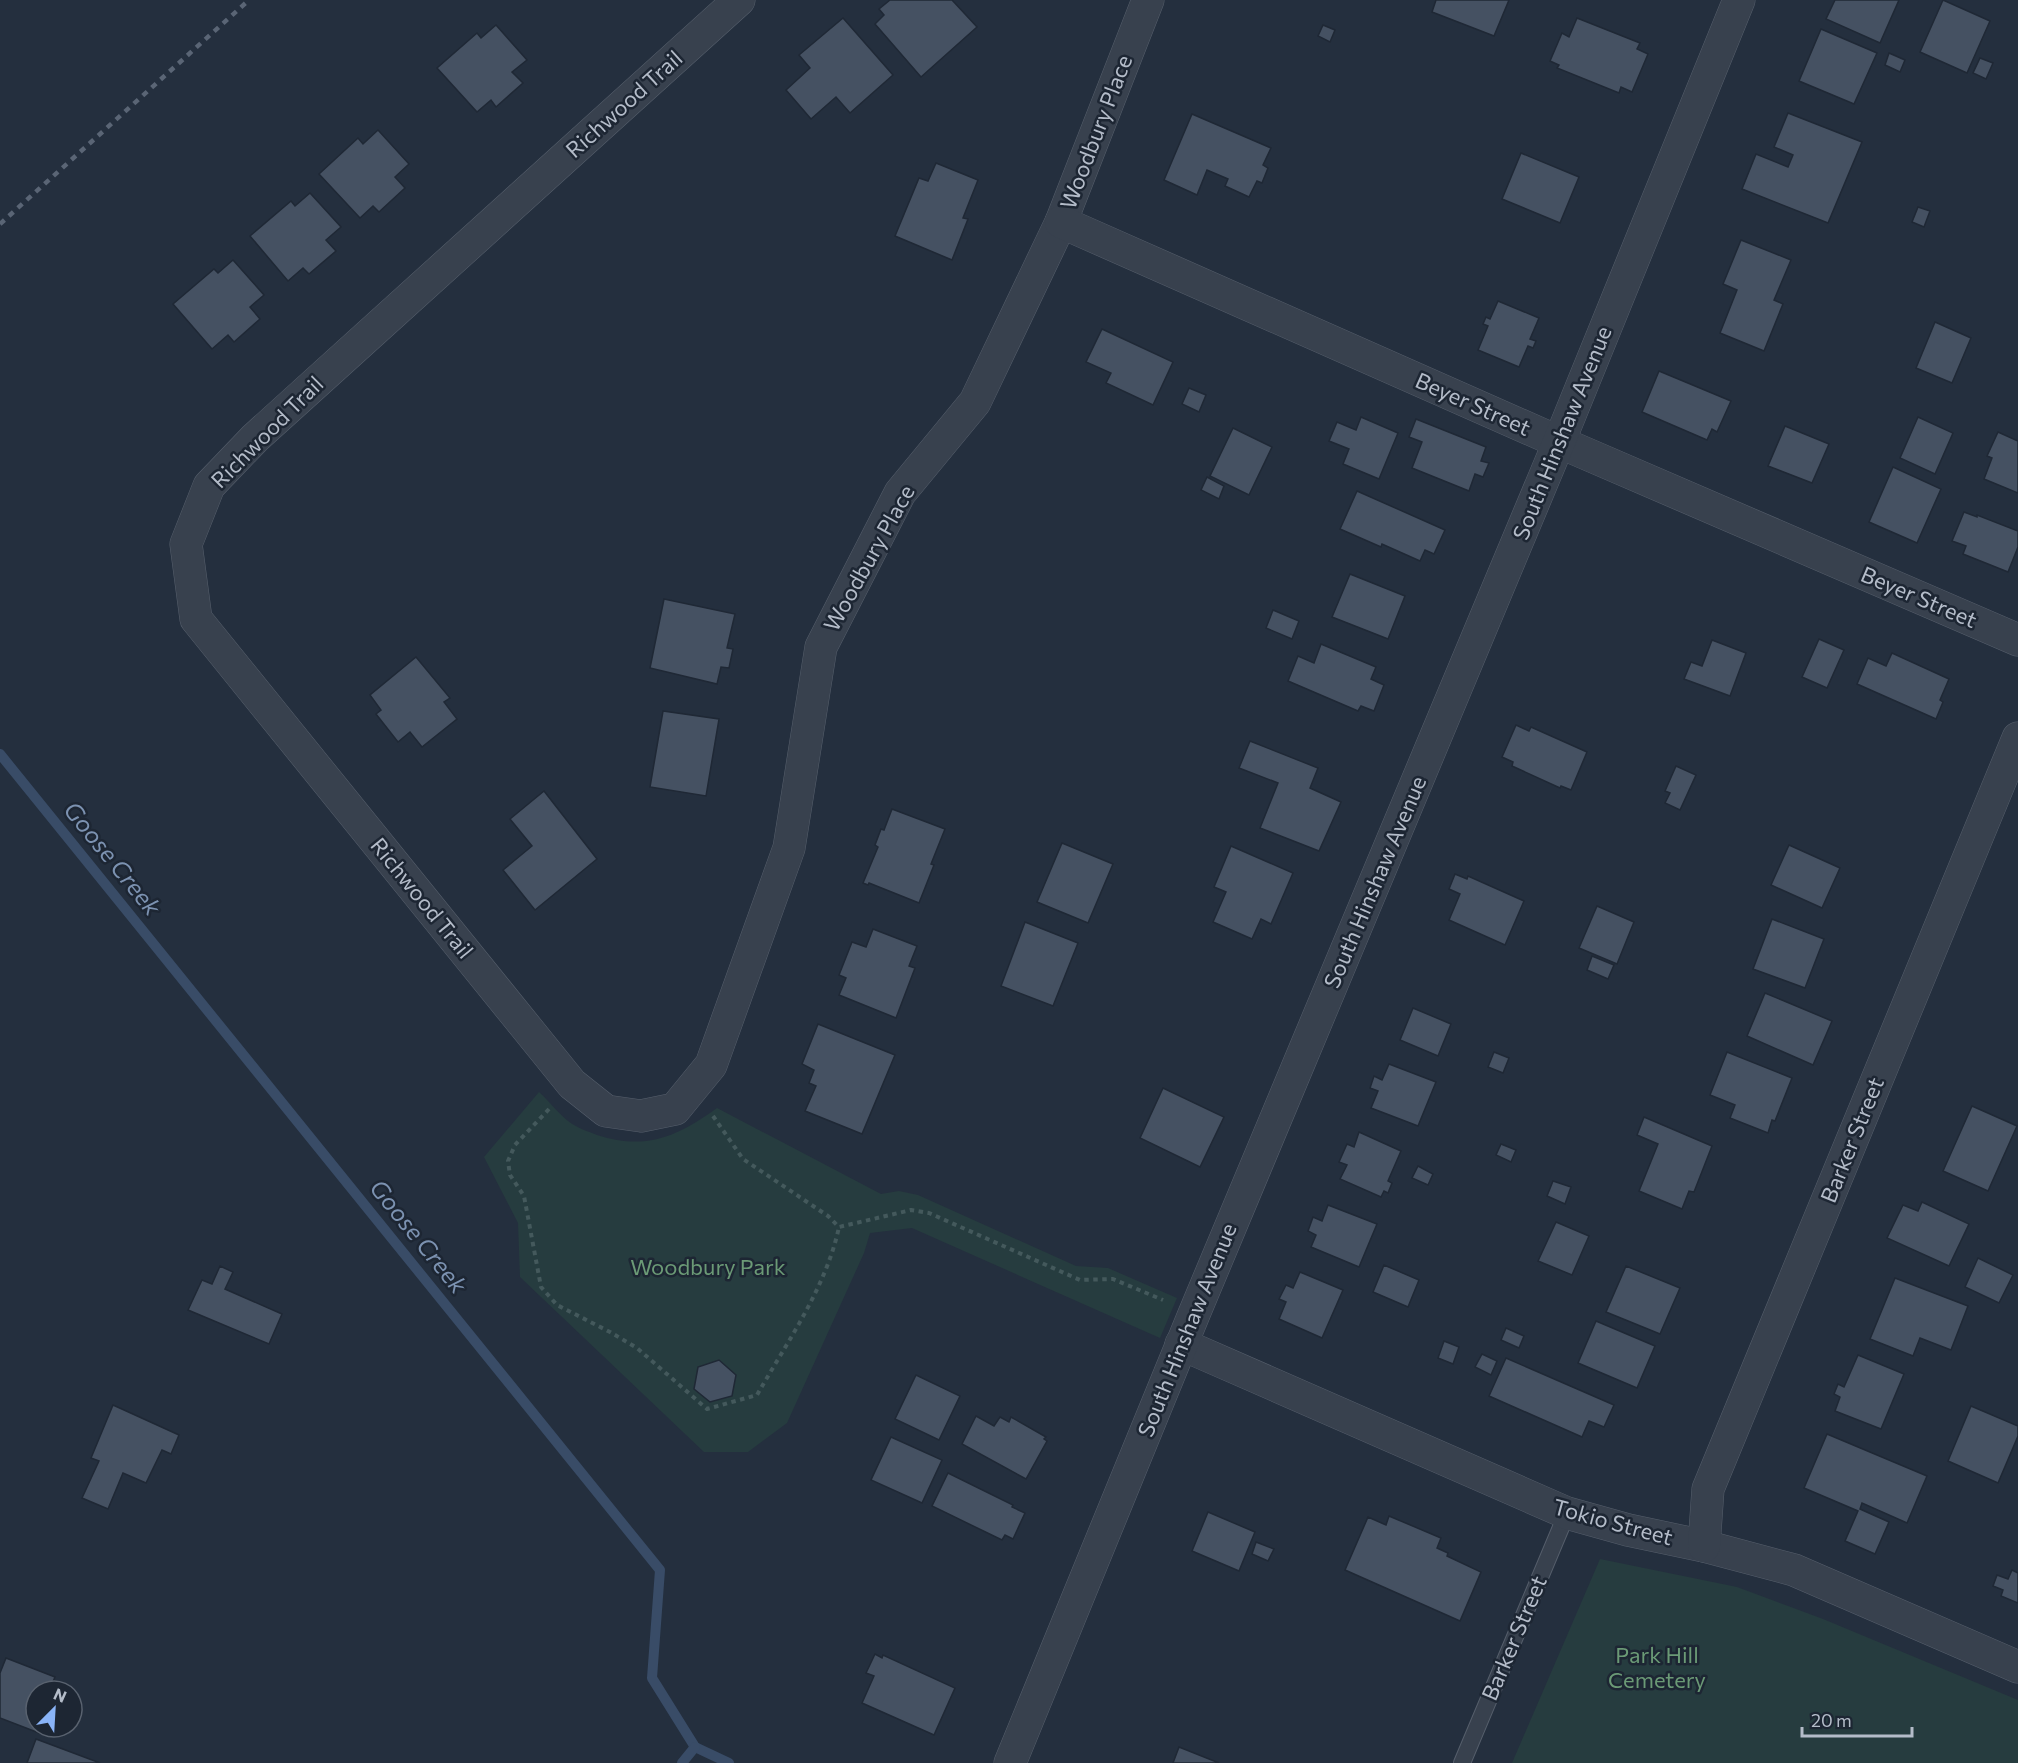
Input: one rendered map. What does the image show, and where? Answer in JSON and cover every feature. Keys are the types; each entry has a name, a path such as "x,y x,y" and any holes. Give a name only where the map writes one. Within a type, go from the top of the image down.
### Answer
{"street":[{"name":"Richwood Trail","path":"640,1116 606,1111 572,1084 196,619 186,543 209,486 255,438 739,0"},
{"name":"Woodbury Place","path":"640,1116 675,1109 711,1065 789,848 821,647 900,493 975,402 1061,222 1148,0"},
{"name":"South Hinshaw Avenue","path":"1010,1763 1181,1344 1559,442 1738,0"},
{"name":"Beyer Street","path":"1061,222 1559,442 2018,640"},
{"name":"Barker Street","path":"1704,1546 1708,1489 2018,738"},
{"name":"Tokio Street","path":"1181,1344 1567,1513 1794,1570 2018,1667"}],"lane":[{"name":"Barker Street","path":"1462,1763 1567,1513"}],"path":[{"path":"572,1084 515,1145 508,1161 510,1175 524,1196 541,1287 557,1305 637,1348 707,1410 757,1395 819,1286 834,1251 839,1227"},
{"path":"692,1087 743,1159 828,1216 839,1227"},
{"path":"839,1227 911,1210 929,1213 1080,1280 1113,1279 1194,1314"}],"green space":[{"name":"Woodbury Park","path":"539,1092 575,1126 615,1140 647,1141 661,1138 689,1126 717,1108 881,1194 899,1191 918,1195 1076,1266 1108,1268 1177,1298 1160,1338 912,1228 870,1233 864,1253 787,1423 748,1452 704,1452 520,1277 518,1223 484,1157"},
{"name":"Park Hill Cemetery","path":"1600,1559 1737,1587 1823,1619 2018,1700 2018,1763 1512,1763"}],"building":[{"path":"890,0 952,0 977,27 921,77 875,24 884,15 879,9"},
{"path":"1436,0 1509,0 1494,36 1432,12"},
{"path":"1835,0 1899,0 1880,43 1826,19"},
{"path":"1943,0 1990,21 1967,73 1920,52"},
{"path":"843,18 893,75 850,113 836,97 811,119 786,90 810,68 799,55"},
{"path":"1577,18 1640,43 1637,49 1648,54 1632,92 1621,87 1619,93 1557,68 1559,65 1550,61 1562,33 1569,37"},
{"path":"496,25 527,60 512,72 523,83 496,107 491,100 477,112 437,68 477,33 481,38"},
{"path":"1323,25 1335,30 1330,42 1318,36"},
{"path":"1821,29 1877,53 1854,104 1799,81"},
{"path":"1889,53 1905,60 1900,72 1885,65"},
{"path":"1980,58 1993,63 1986,79 1973,73"},
{"path":"1788,113 1862,142 1828,223 1742,189 1756,154 1788,167 1793,155 1774,147"},
{"path":"1192,114 1271,148 1263,165 1268,168 1262,183 1257,181 1249,197 1225,186 1228,179 1207,170 1197,195 1164,180"},
{"path":"378,130 409,164 395,177 405,188 379,212 373,206 360,218 319,174 358,138 363,144"},
{"path":"1521,153 1579,177 1560,223 1502,199"},
{"path":"936,163 978,180 963,218 968,219 952,260 895,236 919,178 928,181"},
{"path":"310,193 341,227 326,240 336,251 309,274 303,268 288,281 250,236 291,201 295,206"},
{"path":"1918,207 1930,211 1924,227 1912,222"},
{"path":"1741,240 1791,260 1774,300 1783,304 1764,351 1720,333 1737,290 1723,284"},
{"path":"233,260 264,295 250,307 260,319 234,342 228,335 212,349 173,304 214,269 218,273"},
{"path":"1498,301 1539,318 1530,339 1536,341 1533,348 1528,346 1519,367 1478,350 1488,326 1483,324 1486,317 1490,319"},
{"path":"1935,322 1971,338 1952,383 1916,368"},
{"path":"1102,329 1173,362 1153,405 1106,383 1111,373 1086,362"},
{"path":"1659,371 1731,401 1717,432 1712,429 1707,440 1642,412"},
{"path":"1189,388 1206,395 1199,412 1182,404"},
{"path":"1361,417 1398,433 1379,479 1343,464 1349,449 1329,441 1337,422 1356,430"},
{"path":"1918,417 1953,433 1935,474 1900,458"},
{"path":"1416,419 1486,447 1481,461 1489,463 1483,477 1475,474 1469,491 1412,468 1422,442 1409,437"},
{"path":"1785,426 1829,444 1812,483 1768,466"},
{"path":"1233,428 1272,447 1249,495 1210,476"},
{"path":"1998,432 2018,441 2018,493 1984,479 1992,458 1987,456"},
{"path":"1893,467 1941,489 1917,543 1869,522"},
{"path":"1207,477 1224,486 1219,499 1201,490"},
{"path":"1357,491 1445,530 1434,554 1425,550 1420,561 1340,529"},
{"path":"1964,512 2018,531 2018,547 2008,572 1963,554 1966,546 1952,541"},
{"path":"1350,574 1405,596 1388,639 1332,617"},
{"path":"664,599 735,614 727,648 733,649 729,668 721,667 717,684 650,668"},
{"path":"1273,610 1299,621 1292,639 1266,628"},
{"path":"1819,639 1844,650 1827,688 1802,677"},
{"path":"1712,640 1746,653 1730,696 1684,679 1691,662 1702,666"},
{"path":"1321,644 1376,667 1371,679 1384,685 1374,711 1361,706 1358,711 1288,681 1298,656 1314,663"},
{"path":"1892,653 1949,679 1940,700 1943,702 1936,719 1857,684 1868,658 1886,666"},
{"path":"416,657 450,698 444,702 457,719 422,747 410,732 398,742 376,714 381,710 370,695"},
{"path":"663,711 719,719 706,796 650,787"},
{"path":"1516,725 1529,731 1531,727 1587,752 1571,790 1561,786 1560,788 1512,766 1513,762 1502,757"},
{"path":"1250,741 1318,768 1310,788 1341,802 1319,851 1260,828 1278,783 1239,768"},
{"path":"1676,766 1696,775 1680,810 1665,803 1670,793 1665,791"},
{"path":"544,791 597,859 535,910 503,870 532,846 510,819"},
{"path":"892,809 945,829 919,903 869,883 868,885 863,883 878,847 875,845 881,829 884,830"},
{"path":"1062,843 1113,864 1088,923 1037,902"},
{"path":"1789,845 1840,868 1822,908 1771,885"},
{"path":"1231,846 1293,873 1271,924 1261,919 1252,939 1213,922 1226,892 1214,887"},
{"path":"1455,874 1467,879 1468,876 1524,901 1505,945 1449,920 1460,894 1449,889"},
{"path":"1597,906 1634,922 1617,964 1579,948"},
{"path":"1772,919 1824,939 1805,988 1753,969"},
{"path":"1025,922 1078,943 1053,1006 1001,986"},
{"path":"873,929 917,946 909,966 915,968 896,1018 839,995 846,978 839,975 852,942 866,947"},
{"path":"1592,956 1614,965 1608,979 1587,970"},
{"path":"1765,993 1832,1021 1813,1065 1747,1036"},
{"path":"1413,1008 1451,1024 1438,1056 1400,1040"},
{"path":"818,1024 895,1055 862,1134 805,1111 816,1086 809,1083 814,1070 802,1064"},
{"path":"1494,1052 1509,1058 1503,1073 1488,1067"},
{"path":"1727,1052 1792,1078 1768,1133 1730,1118 1735,1105 1710,1095"},
{"path":"1389,1064 1436,1082 1418,1126 1371,1108 1378,1091 1370,1088 1374,1076 1382,1080"},
{"path":"1163,1088 1224,1117 1200,1167 1140,1138"},
{"path":"1972,1106 2017,1126 1988,1191 1943,1171"},
{"path":"1644,1117 1712,1146 1694,1192 1689,1191 1682,1209 1639,1191 1658,1144 1637,1135"},
{"path":"1359,1132 1401,1151 1388,1181 1392,1183 1388,1193 1384,1191 1381,1197 1340,1179 1347,1165 1339,1162 1347,1144 1354,1147"},
{"path":"1501,1144 1516,1150 1511,1162 1496,1155"},
{"path":"1418,1166 1433,1174 1428,1185 1412,1178"},
{"path":"1553,1181 1571,1187 1565,1204 1547,1196"},
{"path":"1922,1202 1969,1224 1949,1266 1887,1238 1903,1205 1918,1211"},
{"path":"1328,1205 1377,1224 1359,1267 1311,1247 1316,1235 1308,1231 1313,1217 1322,1221"},
{"path":"1556,1222 1589,1236 1572,1275 1538,1261"},
{"path":"1978,1258 2013,1275 1999,1303 1965,1287"},
{"path":"1384,1265 1419,1280 1408,1307 1373,1292"},
{"path":"220,1266 233,1272 225,1289 282,1314 269,1344 188,1310 202,1280 212,1284"},
{"path":"1626,1266 1680,1288 1660,1334 1606,1312"},
{"path":"1300,1272 1343,1290 1322,1338 1279,1319 1286,1302 1279,1299 1286,1285 1293,1288"},
{"path":"1895,1278 1968,1306 1951,1350 1920,1338 1913,1356 1870,1339"},
{"path":"1596,1321 1655,1346 1637,1388 1578,1363"},
{"path":"1506,1328 1524,1336 1519,1348 1501,1340"},
{"path":"1444,1341 1459,1347 1453,1364 1438,1358"},
{"path":"1482,1354 1497,1361 1491,1375 1475,1367"},
{"path":"1858,1355 1904,1374 1881,1429 1835,1411 1840,1397 1834,1394 1838,1384 1844,1387"},
{"path":"1506,1358 1614,1405 1604,1427 1589,1421 1582,1437 1489,1396"},
{"path":"719,1360 736,1375 732,1396 710,1402 694,1389 698,1367"},
{"path":"916,1375 960,1396 939,1440 895,1419"},
{"path":"113,1405 179,1435 171,1454 162,1450 146,1483 123,1473 108,1509 82,1498 99,1461 91,1458"},
{"path":"1971,1406 2018,1426 2018,1436 1998,1483 1948,1461"},
{"path":"976,1416 994,1426 1000,1417 1009,1422 1011,1417 1046,1437 1044,1439 1047,1441 1026,1479 962,1444"},
{"path":"1827,1434 1927,1476 1907,1523 1862,1503 1860,1509 1889,1522 1875,1554 1845,1541 1858,1511 1804,1488"},
{"path":"891,1437 942,1460 922,1503 871,1480"},
{"path":"948,1473 1025,1513 1013,1539 1005,1535 1002,1540 932,1506"},
{"path":"1208,1512 1255,1532 1239,1571 1192,1551"},
{"path":"1389,1516 1441,1538 1437,1548 1448,1553 1447,1556 1481,1572 1460,1621 1345,1570 1368,1517 1386,1525"},
{"path":"1256,1542 1274,1549 1268,1561 1252,1554"},
{"path":"2012,1570 2018,1573 2018,1603 2001,1596 2003,1590 1993,1586 1997,1575 2008,1579"},
{"path":"875,1654 882,1658 883,1655 955,1688 934,1735 862,1703 874,1676 866,1673"},
{"path":"6,1658 55,1677 54,1679 24,1679 24,1727 0,1718 0,1673"},
{"path":"36,1739 100,1763 27,1763"},
{"path":"1179,1747 1219,1763 1173,1763"}],"waterway":[{"name":"Goose Creek","path":"0,754 660,1570 652,1678 695,1747 729,1763"},
{"path":"682,1763 695,1747"}],"railway":[{"path":"0,224 249,0"}]}
